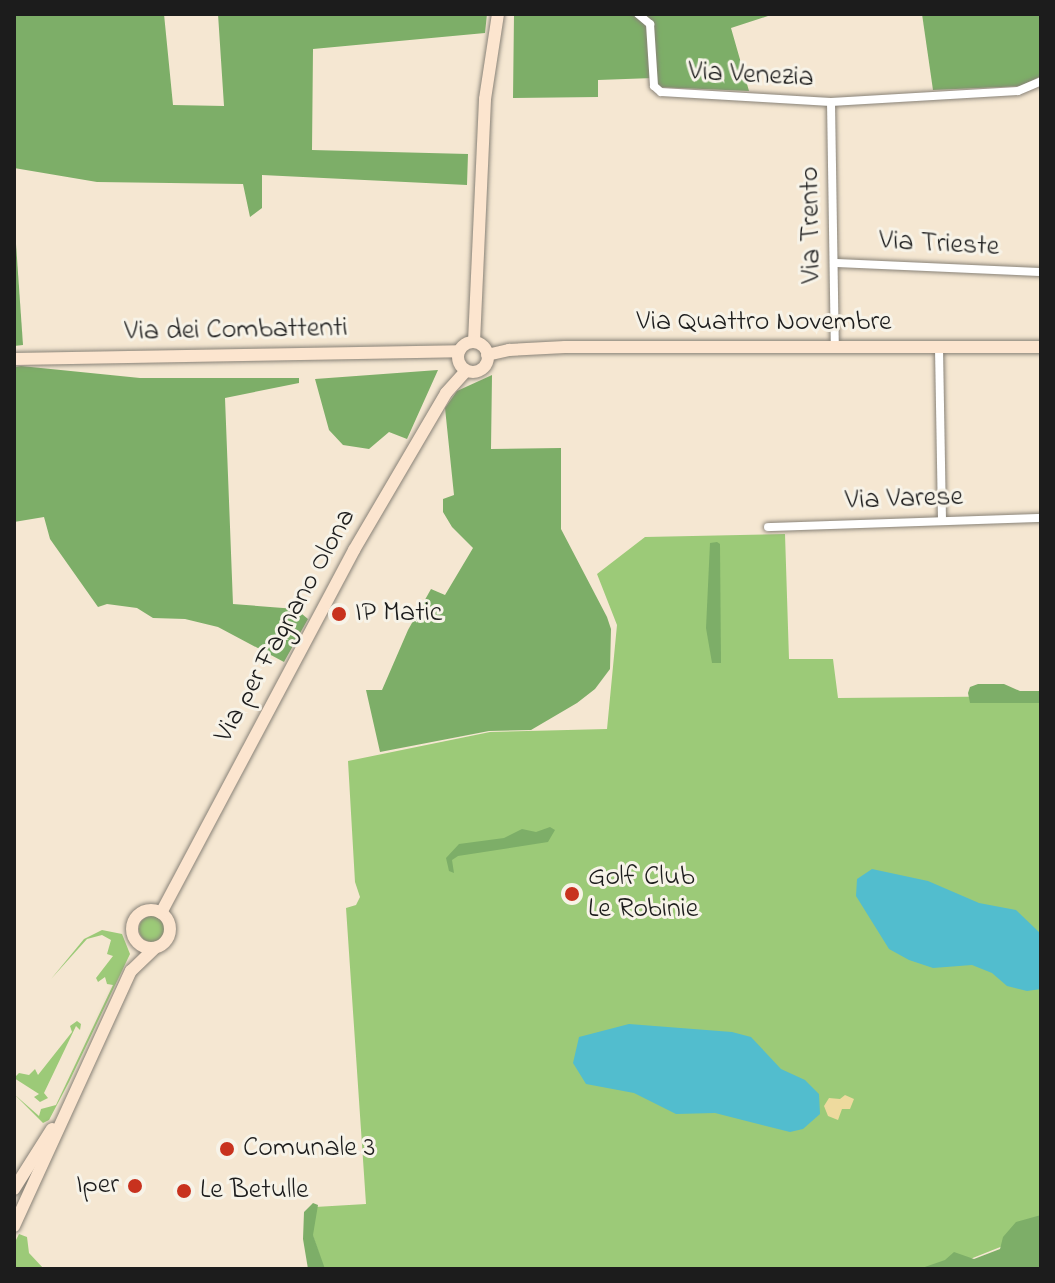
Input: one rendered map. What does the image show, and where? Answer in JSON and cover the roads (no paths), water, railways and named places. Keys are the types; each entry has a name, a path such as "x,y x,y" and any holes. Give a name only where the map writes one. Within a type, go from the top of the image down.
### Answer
{"main road":[{"path":"474,342 485,99 498,14"},
{"path":"466,371 459,364 459,351 465,344 474,342 483,347 487,355"},
{"name":"Via Quattro Novembre","path":"487,355 509,350 565,347 1041,347"},
{"name":"Via dei Combattenti","path":"14,359 459,351"},
{"name":"Via per Fagnano Olona","path":"161,913 354,550 446,393 466,371 479,371 487,355"},
{"name":"Via per Fagnano Olona","path":"74,1092 131,971 133,924 139,914 150,910 161,913 168,920 170,931 166,941 131,971"},
{"path":"134,939 143,947 155,948"},
{"path":"14,1189 74,1092"},
{"path":"14,1226 74,1092"}],"street":[{"name":"Via Venezia","path":"638,14 650,24 654,86 661,92 831,102"},
{"path":"831,102 1018,91 1041,81"},
{"name":"Via Trento","path":"831,102 835,347"},
{"name":"Via Trieste","path":"835,263 1041,272"},
{"path":"939,348 942,521"},
{"name":"Via Varese","path":"768,527 1041,518"}],"water":[{"path":"872,869 928,881 979,903 1016,910 1041,934 1041,989 1027,991 1007,986 992,973 972,965 933,968 889,949 856,896 857,879"},
{"path":"629,1024 732,1032 751,1037 781,1069 805,1080 819,1094 820,1114 803,1129 790,1132 715,1113 676,1114 634,1093 586,1084 573,1063 579,1037"}],"place":[{"name":"IP Matic","path":"339,614"},
{"name":"Golf Club Le Robinie","path":"572,894"},
{"name":"Comunale 3","path":"227,1149"},
{"name":"Iper","path":"135,1186"},
{"name":"Le Betulle","path":"184,1191"}]}
